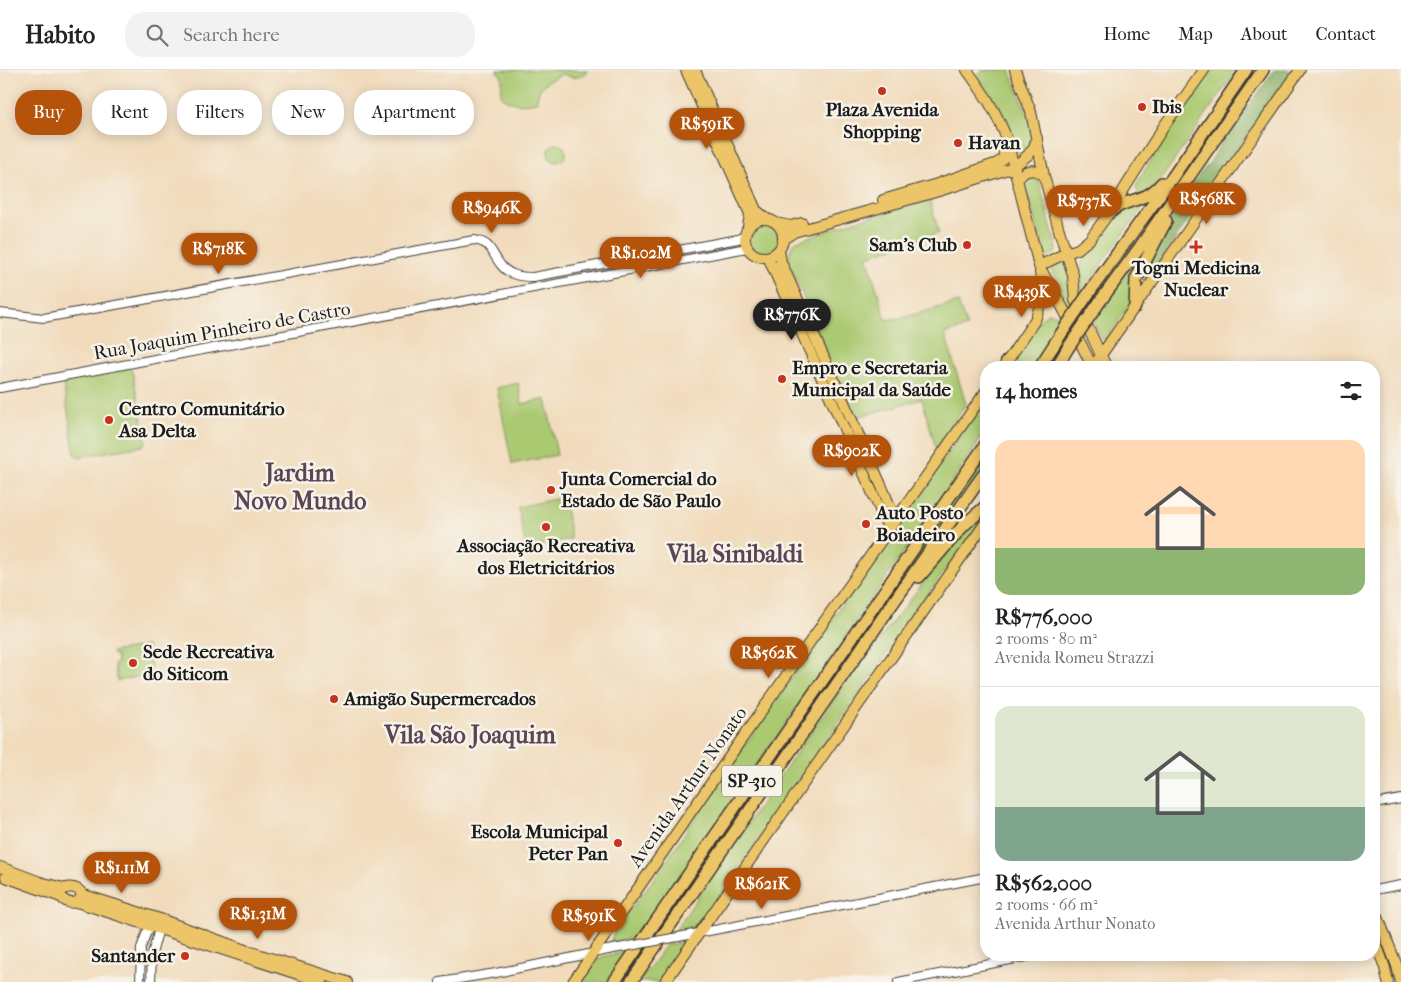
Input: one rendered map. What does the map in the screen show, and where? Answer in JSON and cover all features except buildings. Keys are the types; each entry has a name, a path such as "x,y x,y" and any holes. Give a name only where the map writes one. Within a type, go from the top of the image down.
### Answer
{"highway":[{"path":"1044,361 1093,287 1172,178 1246,70"},
{"path":"1060,361 1263,70"},
{"path":"1109,212 1116,206 1148,196 1160,186 1232,90"},
{"path":"1135,307 1136,279 1139,271 1167,218 1219,132"},
{"name":"SP-310","path":"614,982 979,454"},
{"name":"SP-310","path":"631,982 980,480"},
{"path":"888,610 897,605 964,525 980,511"}],"main road":[{"path":"686,70 750,214 745,242 747,248 756,256 768,257 781,246 785,238 794,232 939,191 1014,167 1028,155 1037,138"},
{"path":"695,70 756,210 780,228 782,235 781,262 854,438 889,530"},
{"path":"1015,70 1031,112 1044,176 1073,275 1075,300 1104,361"},
{"path":"1039,266 1078,249 1087,243 1204,70"},
{"path":"1096,361 1300,70"},
{"path":"970,71 997,117 1007,140 1042,283 1042,300 1036,320 1008,361"},
{"path":"746,231 756,221 771,221 790,226 804,223 937,184 1002,161 1004,156 997,117"},
{"path":"1017,181 1028,170 1037,171 1044,176"},
{"path":"1128,182 1129,188 1137,199"},
{"path":"768,257 854,438 896,520"},
{"path":"1039,266 1065,312 1089,361"},
{"name":"Avenida Arthur Nonato","path":"574,982 980,400"},
{"path":"665,982 980,531"},
{"path":"0,867 40,882 62,893"},
{"path":"0,874 62,893 72,887 78,889 79,898"},
{"path":"62,893 63,900 70,902 79,898 347,982"},
{"path":"1380,922 1398,966 1401,982"},
{"path":"157,923 322,982"},
{"path":"1380,954 1388,982"}],"street":[{"path":"0,313 44,318 474,240 481,241 492,249 500,265 509,272 524,277 533,277 730,240 746,231"},
{"name":"Rua Joaquim Pinheiro de Castro","path":"0,388 747,248"},
{"path":"1380,803 1401,799"},
{"path":"440,982 496,973 980,878"},
{"path":"1380,889 1401,885"},
{"path":"140,982 141,948 146,934 157,923"},
{"path":"151,982 152,954 157,923"},
{"path":"898,982 1005,961"}],"green space":[{"path":"496,70 588,70 577,77 563,74 553,79 539,91 537,102 523,104 511,102 501,97 502,77"},
{"path":"984,70 1010,70 1032,131 1030,144 1019,160 1014,141 1001,110 978,77 978,74"},
{"path":"1213,70 1237,70 1157,185 1141,195 1136,189 1140,178 1181,113"},
{"path":"1251,70 1260,70 1095,302 1092,296"},
{"path":"1274,70 1292,70 1147,281 1138,279 1181,201"},
{"path":"553,144 561,144 566,149 564,160 553,162 548,157 548,149"},
{"path":"1030,176 1035,177 1039,181 1057,249 1055,253 1045,258 1025,185 1026,180"},
{"path":"1150,199 1082,292 1081,265 1099,234 1123,207"},
{"path":"930,201 939,233 867,256 886,320 905,317 958,302 967,327 945,334 966,404 936,449 922,399 854,418 788,260 790,250 795,242 855,221"},
{"path":"763,222 769,223 774,227 778,232 778,244 774,249 769,253 763,254 757,253 752,249 748,244 747,238 748,232 752,227 757,223"},
{"path":"1153,238 1130,304 1106,339 1101,339 1094,323 1100,310"},
{"path":"1063,262 1067,268 1073,305 1070,309 1051,270"},
{"path":"1048,313 1060,315 1064,319 1037,361 1013,361 1033,330"},
{"path":"129,367 132,370 146,440 145,443 143,446 78,457 75,455 63,382 65,380"},
{"path":"518,383 522,404 546,399 557,455 512,464 497,388"},
{"path":"980,408 980,438 976,446 783,728 639,936 610,943 615,930 659,872 730,765 763,721 844,601 861,580"},
{"path":"980,462 980,475 627,982 618,982 911,558"},
{"name":"Associação Recreativa dos Eletricitários","path":"564,497 571,539 526,548 518,507"},
{"path":"980,517 980,524 932,588 699,925 675,931 843,688 942,559"},
{"name":"Sede Recreativa do Siticom","path":"147,646 152,674 117,681 114,664 117,663 116,655 113,655 112,652"},
{"path":"682,943 683,949 660,982 639,982 667,944"},
{"path":"628,951 606,982 581,982 601,957"}],"place":[{"name":"Plaza Avenida Shopping","path":"882,91"},
{"name":"Ibis","path":"1142,107"},
{"name":"Havan","path":"958,143"},
{"name":"Sam's Club","path":"967,245"},
{"name":"Togni Medicina Nuclear","path":"1196,247"},
{"name":"Empro e Secretaria Municipal da Saúde","path":"782,379"},
{"name":"Centro Comunitário Asa Delta","path":"109,420"},
{"name":"Junta Comercial do Estado de São Paulo","path":"551,490"},
{"name":"Auto Posto Boiadeiro","path":"866,524"},
{"name":"Associação Recreativa dos Eletricitários","path":"546,527"},
{"name":"Sede Recreativa do Siticom","path":"133,663"},
{"name":"Amigão Supermercados","path":"334,699"},
{"name":"Escola Municipal Peter Pan","path":"618,843"},
{"name":"Santander","path":"185,956"}],"district":[{"name":"Jardim Novo Mundo","path":"300,487"},
{"name":"Vila Sinibaldi","path":"735,554"},
{"name":"Vila São Joaquim","path":"470,735"}]}
